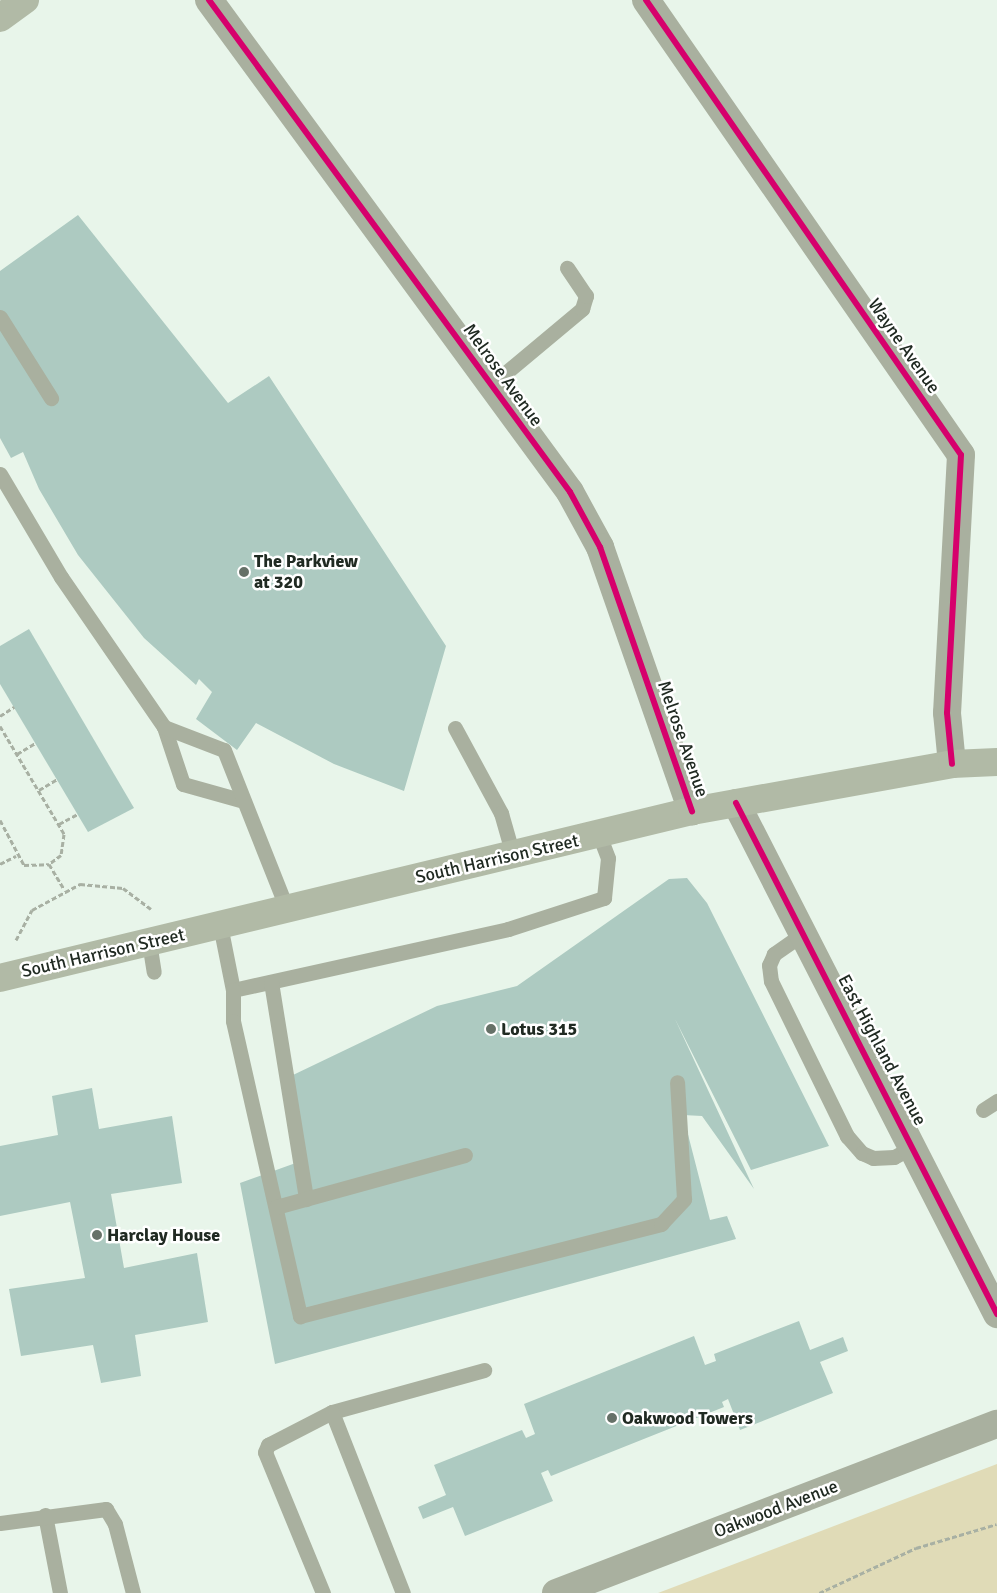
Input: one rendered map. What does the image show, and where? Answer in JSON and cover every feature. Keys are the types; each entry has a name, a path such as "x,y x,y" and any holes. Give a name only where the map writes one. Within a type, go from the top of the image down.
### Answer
{"main road":[{"path":"0,18 25,0"},
{"name":"South Harrison Street","path":"0,978 599,835 692,811 952,764 997,762"}],"street":[{"name":"Melrose Avenue","path":"209,0 570,492 600,547 692,811"},
{"name":"Wayne Avenue","path":"646,0 961,455 947,713 952,764"},
{"name":"East Highland Avenue","path":"736,803 914,1146 997,1314"},
{"name":"Oakwood Avenue","path":"556,1593 997,1424"}],"lane":[{"path":"491,385 582,309 586,296 567,268"},
{"path":"0,317 51,398"},
{"path":"0,474 61,577 164,727 183,784 244,801"},
{"path":"164,727 224,750 287,909"},
{"path":"455,728 501,813 513,855"},
{"path":"233,990 508,929 604,898 608,858 599,835"},
{"path":"220,925 233,990 233,1021 300,1316 661,1224 684,1199 677,1082"},
{"path":"804,933 774,954 769,965 771,981 847,1136 862,1153 873,1158 894,1158 914,1146"},
{"path":"149,942 154,972"},
{"path":"271,982 306,1198"},
{"path":"983,1110 997,1102"},
{"path":"276,1207 465,1155"},
{"path":"323,1593 265,1452 268,1445 332,1412 484,1370"},
{"path":"332,1412 403,1593"},
{"path":"0,1523 45,1515 106,1509 115,1524 134,1593"},
{"path":"45,1515 60,1593"}],"path":[{"path":"0,716 14,707"},
{"path":"0,726 59,824 65,845 50,864"},
{"path":"17,754 35,743"},
{"path":"39,790 57,779"},
{"path":"59,824 78,814"},
{"path":"0,820 16,856 24,864 50,864"},
{"path":"0,864 16,856"},
{"path":"50,864 64,890"},
{"path":"16,940 32,910 64,890 109,884 137,894 151,909"},
{"path":"819,1593 916,1548 997,1524"}],"shaded area":[{"path":"997,1464 997,1593 658,1593"}],"building":[{"name":"The Parkview at 320","path":"78,215 228,403 269,376 446,646 404,791 334,764 256,723 237,750 196,719 212,692 199,679 196,685 144,638 78,555 39,489 23,452 11,458 0,438 0,271"},
{"path":"29,629 134,808 88,832 0,684 0,646"},
{"path":"687,878 707,903 829,1146 751,1170 675,1019 754,1189 702,1116 683,1115 710,1220 727,1216 736,1239 275,1364 240,1183 304,1160 293,1075 437,1006 517,986 669,879"},
{"name":"Harclay House","path":"92,1088 99,1129 172,1116 182,1183 111,1194 124,1268 197,1253 208,1322 135,1335 141,1376 101,1383 93,1345 21,1356 9,1289 85,1278 70,1202 0,1216 0,1146 58,1135 52,1096"},
{"name":"Oakwood Towers","path":"799,1321 810,1350 843,1337 848,1351 820,1362 833,1393 740,1430 728,1399 722,1402 724,1407 551,1476 548,1470 541,1473 553,1501 465,1536 453,1507 423,1519 418,1507 446,1495 434,1465 522,1430 526,1438 535,1434 524,1404 694,1336 705,1365 716,1361 714,1354"}],"cycle path":[{"path":"209,0 570,492 600,547 692,811"},
{"path":"646,0 961,455 947,713 952,764"},
{"path":"736,803 997,1314"}],"place":[{"name":"The Parkview at 320","path":"244,572"},
{"name":"Lotus 315","path":"491,1029"},
{"name":"Harclay House","path":"97,1235"},
{"name":"Oakwood Towers","path":"612,1418"}]}
